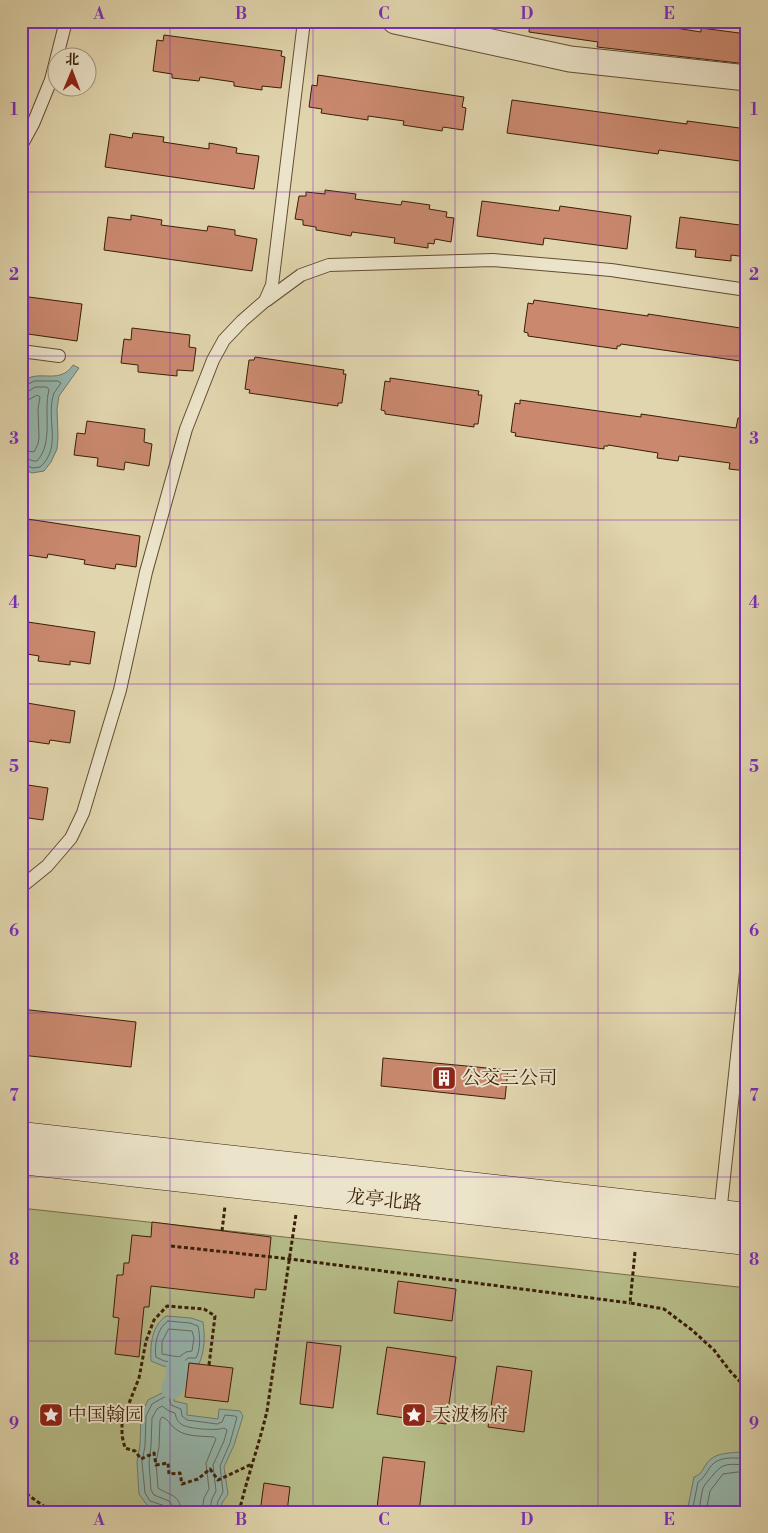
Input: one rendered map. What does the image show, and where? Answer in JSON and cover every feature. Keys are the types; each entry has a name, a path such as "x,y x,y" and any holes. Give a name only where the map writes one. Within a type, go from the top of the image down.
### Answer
{"main road":[{"name":"龙亭北路","path":"21,1136 734,1215"},
{"name":"龙亭北路","path":"21,1160 747,1241"}],"street":[{"path":"395,21 570,59 747,78"}],"lane":[{"path":"21,146 51,80 66,21"},
{"path":"265,301 272,285 304,21"},
{"path":"21,887 47,866 71,838 84,813 120,690 146,572 186,430 213,360 224,340 265,301 301,274 329,265 376,262 493,260 611,270 747,290"},
{"path":"21,351 59,356"},
{"path":"734,1215 747,963"}],"path":[{"path":"239,1512 252,1464 260,1443 267,1411 299,1191"},
{"path":"630,1303 638,1228"},
{"path":"171,1246 630,1303 664,1309 692,1330 714,1350 747,1389"},
{"path":"209,1365 215,1316 204,1309 167,1306 154,1320 146,1341 140,1378 122,1421 122,1436 125,1448 135,1451 141,1459 154,1454 156,1466 168,1463 169,1474 180,1473 182,1484 198,1479 210,1468 218,1480 252,1464"},
{"path":"21,1490 52,1512"}],"green space":[{"name":"天波杨府","path":"21,1208 747,1288 747,1512 21,1512"}],"water":[{"path":"73,365 79,368 59,396 57,409 57,449 44,471 32,473 21,468 21,384 33,377 61,375"},
{"path":"166,1316 191,1318 203,1322 204,1343 199,1364 189,1363 189,1369 163,1366 151,1361 151,1348 155,1330"},
{"path":"167,1388 172,1388 174,1401 187,1404 187,1415 218,1419 219,1409 240,1411 243,1416 234,1445 224,1467 228,1494 222,1503 220,1512 172,1512 147,1505 139,1494 137,1462 140,1445 141,1415 148,1400 162,1393"},
{"path":"740,1452 747,1455 747,1512 687,1512 694,1477 700,1474 708,1461 724,1454"}],"building":[{"path":"530,21 631,21 701,32 701,28 747,34 747,64 597,47 598,42 529,32"},
{"path":"164,35 282,51 281,56 285,57 281,88 262,86 262,90 234,86 234,82 200,77 199,81 172,78 172,74 153,71 157,40 163,41"},
{"path":"318,75 464,97 462,107 466,108 463,130 443,127 442,131 403,125 404,121 368,116 368,120 321,113 322,109 309,107 312,85 317,86"},
{"path":"512,100 687,124 687,121 747,129 747,162 659,150 658,154 507,133"},
{"path":"133,133 164,137 163,142 209,149 209,143 237,148 236,153 259,156 254,189 105,167 110,134 132,138"},
{"path":"325,190 356,194 355,199 401,205 402,201 430,205 429,209 447,212 446,217 454,218 451,242 435,239 434,244 428,243 428,248 394,243 395,238 352,232 351,236 316,230 316,227 303,225 303,220 295,219 299,196 306,196 306,192 325,194"},
{"path":"482,201 559,211 560,206 631,216 627,249 544,238 543,245 477,236"},
{"path":"131,215 162,220 161,225 207,231 208,226 235,230 235,235 257,239 252,271 104,250 108,217 131,220"},
{"path":"680,217 747,226 747,257 731,255 731,261 695,257 696,250 676,248"},
{"path":"21,296 82,304 77,341 21,333"},
{"path":"534,300 648,316 648,314 747,329 747,362 621,344 617,346 617,349 528,336 528,333 524,332 528,303 533,304"},
{"path":"132,328 190,335 189,347 196,348 193,371 177,370 177,376 138,372 138,365 121,363 124,339 131,340"},
{"path":"255,357 344,370 343,374 346,374 342,403 338,403 338,406 249,393 250,390 245,389 249,360 254,360"},
{"path":"390,378 479,391 478,395 482,395 478,424 474,424 474,427 385,414 385,411 381,410 385,381 390,382"},
{"path":"520,400 641,417 641,414 736,428 738,418 747,419 747,471 729,469 730,463 679,456 678,461 657,458 658,453 608,445 604,446 604,449 515,436 516,433 511,432 515,403 520,404"},
{"path":"87,421 145,429 144,442 152,444 149,466 125,462 124,470 97,466 98,458 74,455 77,433 85,434"},
{"path":"21,518 140,536 136,567 116,564 115,569 84,564 85,560 48,554 47,558 21,554"},
{"path":"21,621 95,632 90,664 70,661 70,665 38,661 39,656 21,653"},
{"path":"21,702 75,711 70,743 50,740 49,744 21,740"},
{"path":"21,784 48,788 43,820 21,817"},
{"path":"21,1009 136,1022 131,1067 21,1055"},
{"name":"公交三公司","path":"383,1058 508,1070 505,1099 381,1086"},
{"path":"152,1222 271,1237 266,1290 255,1289 254,1298 151,1286 149,1307 144,1307 139,1357 115,1354 119,1318 113,1317 117,1275 123,1275 124,1263 129,1263 132,1235 151,1237"},
{"path":"398,1281 456,1289 452,1321 394,1313"},
{"path":"307,1342 341,1346 333,1408 300,1404"},
{"path":"387,1347 456,1357 446,1424 377,1414"},
{"path":"189,1363 233,1368 228,1402 185,1397"},
{"path":"497,1366 532,1371 524,1432 488,1427"},
{"path":"383,1457 425,1462 419,1512 377,1508"},
{"path":"264,1483 290,1487 287,1512 260,1512"}],"waterway":[{"path":"172,1388 176,1380 177,1368"}],"place":[{"name":"公交三公司","path":"444,1078"},
{"name":"中国翰园","path":"51,1415"},
{"name":"天波杨府","path":"414,1415"}]}
